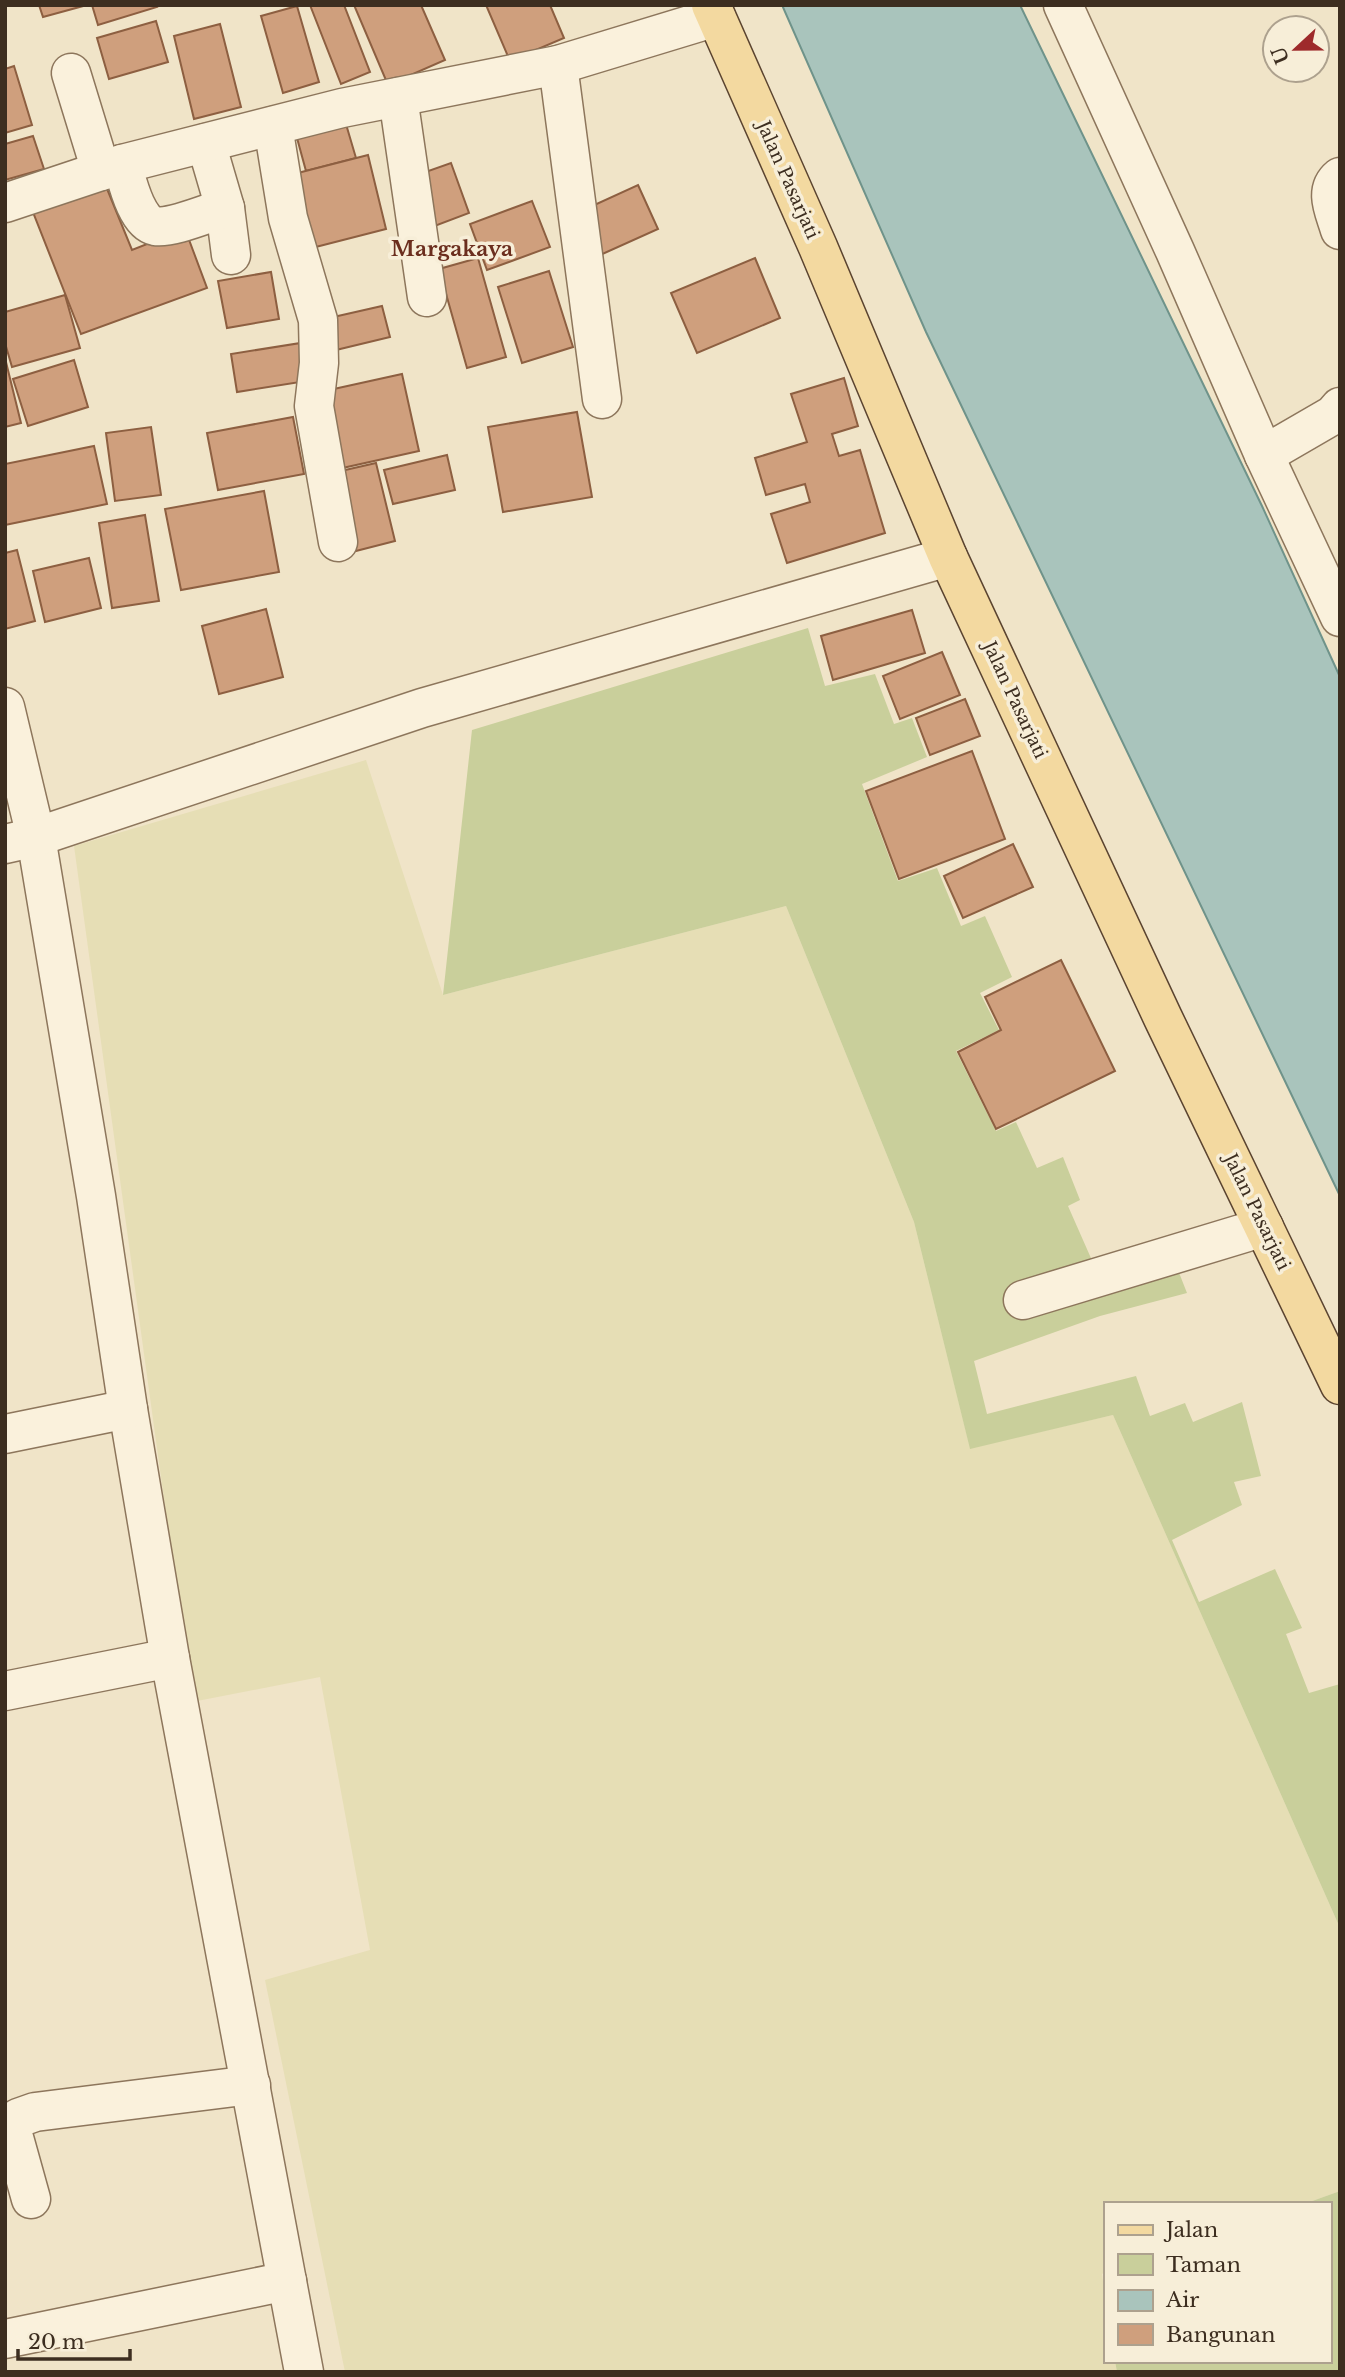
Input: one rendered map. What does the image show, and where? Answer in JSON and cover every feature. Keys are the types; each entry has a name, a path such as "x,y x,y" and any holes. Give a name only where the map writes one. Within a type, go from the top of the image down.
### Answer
{"main road":[{"name":"Jalan Pasarjati","path":"713,11 813,235 948,557 1163,1017 1340,1385"}],"street":[{"path":"1063,5 1265,455 1330,571 1340,617"},
{"path":"5,203 111,167 342,107 558,65 713,11"},
{"path":"558,65 602,399"},
{"path":"71,73 111,167 144,219 153,226 167,225 225,208"},
{"path":"398,97 427,297"},
{"path":"273,126 288,218 318,320 319,363 314,406 338,542"},
{"path":"206,143 225,208 231,255"},
{"path":"1340,177 1329,192 1340,230"},
{"path":"1265,455 1333,415 1340,407"},
{"path":"20,841 422,708 948,557"},
{"path":"5,706 20,841 96,1196 170,1658 304,2372"},
{"path":"1023,1300 1264,1227"},
{"path":"5,1434 128,1409"},
{"path":"5,1691 170,1658"},
{"path":"31,2199 10,2127 18,2118 35,2112 251,2085"},
{"path":"5,2339 287,2281"}],"shaded area":[{"path":"366,760 443,995 786,906 914,1222 970,1448 1113,1415 1340,1928 1340,2191 1310,2202 1104,2202 1104,2363 1115,2363 1117,2372 345,2372 265,1980 370,1950 320,1677 192,1702 74,846"}],"green space":[{"path":"808,628 825,686 875,674 894,724 912,718 927,757 862,784 898,881 937,868 961,926 985,916 1012,977 980,993 999,1030 956,1051 996,1131 1016,1122 1037,1168 1063,1157 1080,1200 1068,1206 1094,1265 1165,1237 1187,1293 1100,1316 974,1361 987,1414 1136,1376 1150,1416 1185,1403 1193,1422 1242,1402 1261,1476 1234,1482 1242,1505 1172,1540 1199,1602 1275,1569 1302,1628 1286,1634 1309,1693 1340,1684 1340,1928 1113,1415 970,1449 914,1222 786,906 443,995 472,730"},
{"path":"1340,2191 1340,2372 1117,2372 1115,2363 1331,2363 1331,2202 1310,2202"}],"water":[{"path":"782,5 1020,5 1262,506 1340,677 1340,1196 926,332"}],"building":[{"path":"39,5 87,5 43,17"},
{"path":"92,5 156,5 157,7 98,25"},
{"path":"310,5 344,5 370,72 341,84"},
{"path":"354,5 421,5 445,60 388,85"},
{"path":"486,5 550,5 564,38 510,61"},
{"path":"297,6 319,82 283,93 261,16"},
{"path":"156,21 168,62 109,79 97,38"},
{"path":"220,24 241,107 194,119 174,36"},
{"path":"14,66 32,125 5,133 5,69"},
{"path":"343,114 356,158 306,171 294,127"},
{"path":"33,136 44,169 5,180 5,144"},
{"path":"368,155 386,229 304,250 286,176"},
{"path":"451,163 469,213 432,227 414,176"},
{"path":"101,174 132,250 185,229 207,288 81,334 29,202"},
{"path":"638,185 658,229 598,256 579,212"},
{"path":"532,201 550,247 487,270 470,224"},
{"path":"478,258 506,357 467,368 439,269"},
{"path":"755,258 780,318 697,353 671,293"},
{"path":"549,271 573,347 522,363 498,287"},
{"path":"271,272 279,319 227,328 218,281"},
{"path":"65,295 80,348 12,367 5,343 5,312"},
{"path":"382,306 390,337 336,350 329,318"},
{"path":"307,342 313,380 237,392 231,354"},
{"path":"5,358 21,423 5,427"},
{"path":"74,360 88,407 28,426 13,379"},
{"path":"402,374 419,451 338,469 320,392"},
{"path":"844,378 858,426 832,434 839,456 860,450 885,533 787,563 771,514 810,502 805,484 766,495 755,458 807,442 791,394"},
{"path":"577,412 592,497 503,512 488,427"},
{"path":"293,417 304,474 218,490 207,433"},
{"path":"151,427 161,495 115,501 106,433"},
{"path":"94,446 107,504 5,525 5,464"},
{"path":"447,455 455,490 393,504 384,470"},
{"path":"376,463 395,541 352,552 332,473"},
{"path":"264,491 279,572 181,590 165,509"},
{"path":"145,515 159,601 112,608 99,523"},
{"path":"17,550 35,621 5,629 5,553"},
{"path":"89,558 101,608 45,622 33,571"},
{"path":"266,609 283,677 219,694 202,626"},
{"path":"912,610 925,653 833,680 821,636"},
{"path":"942,652 960,695 900,719 883,676"},
{"path":"965,699 980,736 930,755 916,718"},
{"path":"972,751 1005,839 899,879 866,791"},
{"path":"1013,844 1033,887 963,918 944,876"},
{"path":"1061,960 1115,1071 996,1129 958,1052 1001,1030 985,997"}],"district":[{"name":"Margakaya","path":"452,249"}]}
